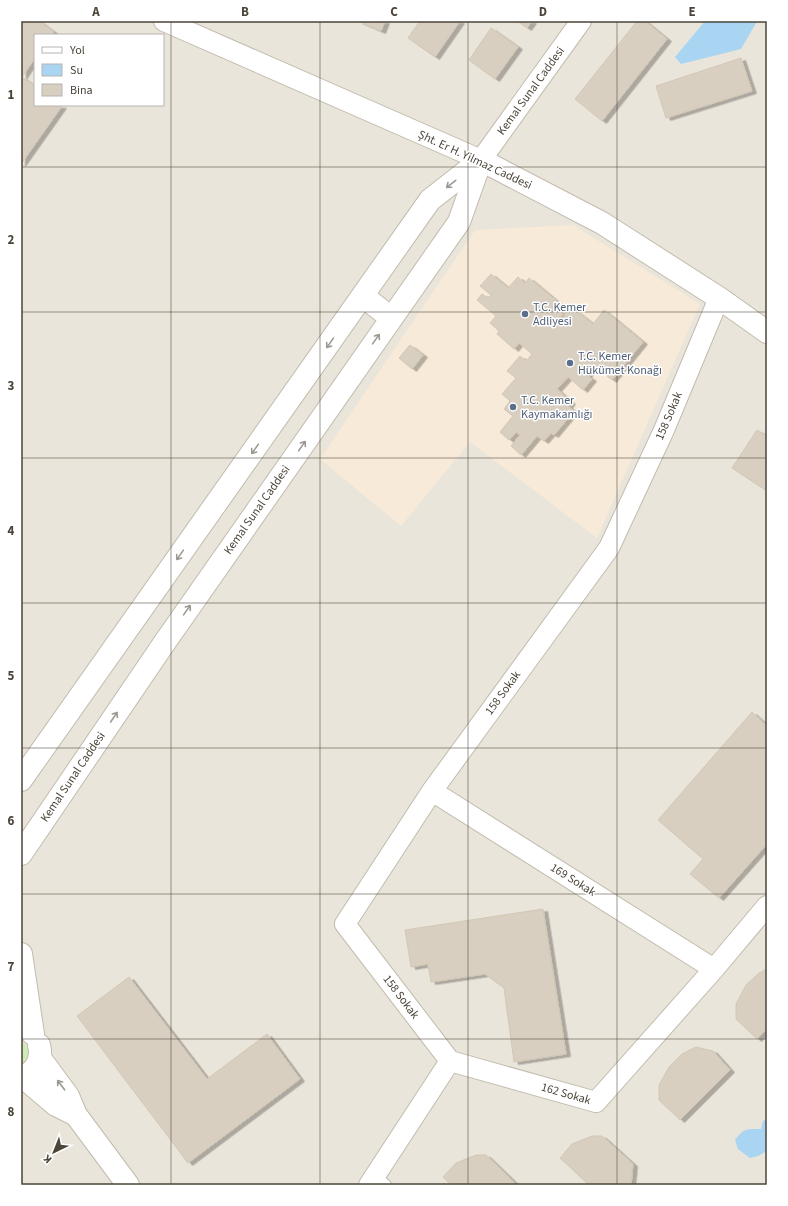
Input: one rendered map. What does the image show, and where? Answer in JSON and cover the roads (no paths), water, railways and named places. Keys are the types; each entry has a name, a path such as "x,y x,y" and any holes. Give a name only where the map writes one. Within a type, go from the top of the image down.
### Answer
{"street":[{"name":"Şht. Er H. Yilmaz Caddesi","path":"164,21 194,27 481,160 602,223 719,298 767,332"},
{"name":"Kemal Sunal Caddesi","path":"21,780 430,200 481,160 581,21"},
{"name":"Kemal Sunal Caddesi","path":"21,854 165,642 459,222 481,160"},
{"path":"363,296 391,318"},
{"name":"158 Sokak","path":"450,1061 345,924 432,791 609,548 664,430 719,298"},
{"name":"169 Sokak","path":"432,791 714,969"},
{"name":"162 Sokak","path":"450,1061 596,1102 714,969 767,906"},
{"path":"21,954 25,1028 40,1046 40,1058 37,1067 31,1073 22,1077 56,1105 76,1115"},
{"path":"40,1058 68,1096 76,1115 128,1185"},
{"path":"377,1182 450,1061"}],"water":[{"path":"705,21 753,21 756,23 741,49 681,64 675,57"},
{"path":"767,1119 767,1151 750,1158 738,1149 735,1140 743,1131 761,1129 763,1121"}],"place":[{"name":"T.C. Kemer Adliyesi","path":"525,314"},
{"name":"T.C. Kemer Hükümet Konağı","path":"570,363"},
{"name":"T.C. Kemer Kaymakamlığı","path":"513,407"}]}
